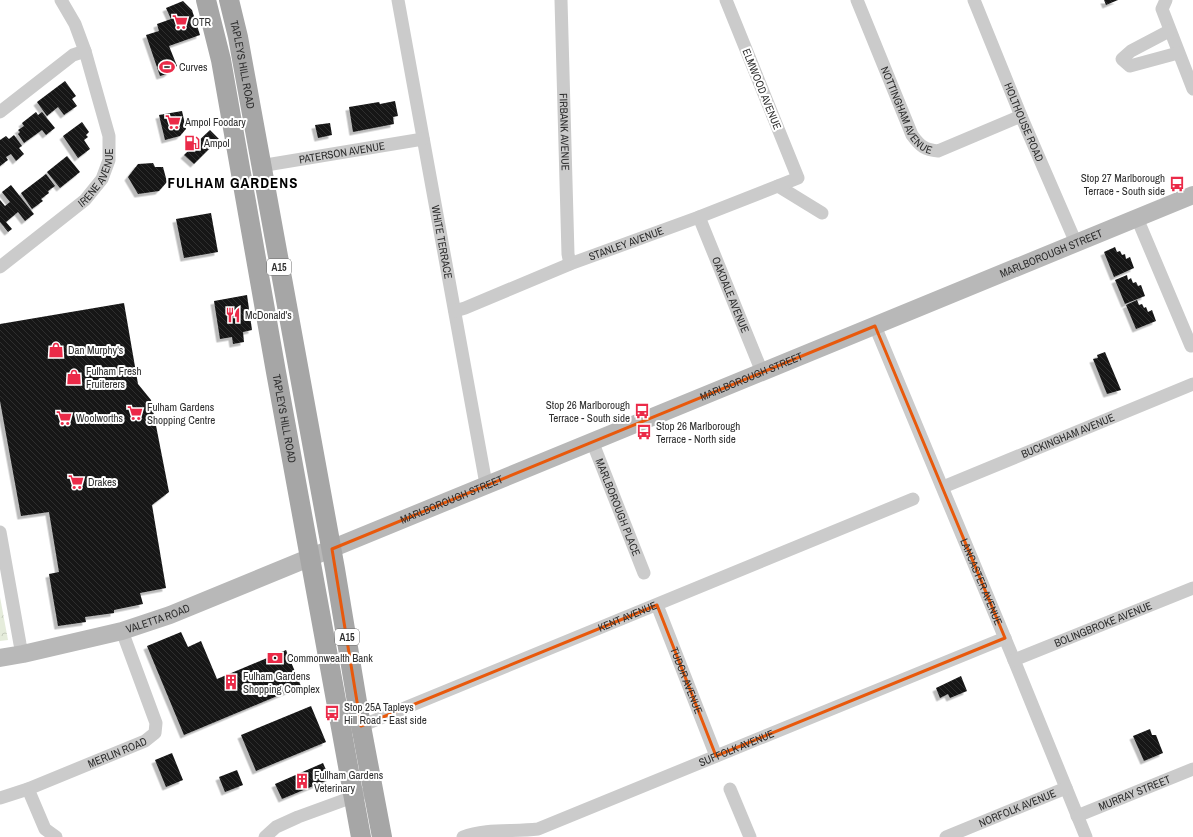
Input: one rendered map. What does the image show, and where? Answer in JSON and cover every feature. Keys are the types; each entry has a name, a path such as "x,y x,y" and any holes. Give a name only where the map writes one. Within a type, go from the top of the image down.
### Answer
{"main road":[{"name":"TAPLEYS HILL ROAD","path":"206,0 221,60 361,837"},
{"name":"TAPLEYS HILL ROAD","path":"229,0 238,37 260,166 332,549 361,726 382,837"}],"street":[{"name":"IRENE AVENUE","path":"0,266 85,200 102,179 109,160 108,136 85,51 75,24 61,0"},
{"name":"WHITE TERRACE","path":"398,0 486,484"},
{"name":"FIRBANK AVENUE","path":"562,0 568,254 570,264"},
{"name":"ELMWOOD AVENUE","path":"726,0 798,178"},
{"name":"NOTTINGHAM AVENUE","path":"857,0 912,135 918,144 928,150 938,150 1021,116"},
{"name":"HOLTHOUSE ROAD","path":"974,0 1021,116 1076,243"},
{"path":"1164,5 1170,31 1193,90"},
{"path":"1170,31 1130,51 1122,59 1130,66 1178,53"},
{"path":"0,112 73,56 85,51"},
{"name":"PATERSON AVENUE","path":"260,166 424,139"},
{"name":"STANLEY AVENUE","path":"455,311 570,264 699,217 798,178"},
{"path":"778,186 822,213"},
{"name":"MARLBOROUGH STREET","path":"310,558 486,484 1193,195"},
{"name":"OAKDALE AVENUE","path":"699,217 762,372"},
{"path":"1137,218 1190,346"},
{"name":"LANCASTER AVENUE","path":"875,326 943,487 1086,837"},
{"name":"BUCKINGHAM AVENUE","path":"943,487 1193,384"},
{"name":"MARLBOROUGH PLACE","path":"592,441 644,573"},
{"name":"KENT AVENUE","path":"341,731 361,726 913,499"},
{"path":"0,532 23,654"},
{"name":"VALETTA ROAD","path":"0,658 122,631 170,615 310,558"},
{"name":"BOLINGBROKE AVENUE","path":"1014,660 1193,588"},
{"name":"TUDOR AVENUE","path":"656,605 716,756"},
{"name":"MERLIN ROAD","path":"0,798 28,789 145,741 155,733 156,723 122,631"},
{"name":"SUFFOLK AVENUE","path":"463,837 474,833 538,829 1005,638"},
{"name":"MURRAY STREET","path":"1077,816 1193,769"},
{"name":"NORFOLK AVENUE","path":"946,837 1066,788"},
{"path":"28,789 45,829 56,837"},
{"path":"730,789 750,837"},
{"path":"265,837 276,827 292,819 353,796 374,791"}],"highlighted area":[{"path":"875,326 1005,638 716,756 657,605 361,726 332,549"}],"green space":[{"path":"0,597 8,640 0,641"}],"building":[{"path":"1104,0 1118,0 1106,5"},
{"path":"183,1 192,10 200,35 169,46 177,66 167,74 160,76 146,35 159,31 157,24 171,19 166,8"},
{"path":"65,81 76,96 72,99 77,106 64,115 58,107 47,116 37,102"},
{"path":"395,101 398,116 393,117 394,124 353,132 349,107"},
{"name":"Ampol Foodary","path":"182,111 186,129 180,136 165,140 159,115"},
{"path":"36,112 38,115 42,112 55,128 46,135 42,130 24,143 18,134 20,132 18,130 24,126 22,123"},
{"path":"82,122 89,132 86,135 88,137 84,140 90,149 78,158 63,136"},
{"path":"330,123 332,135 318,138 315,125"},
{"path":"210,130 219,139 194,164 184,155"},
{"path":"14,135 22,146 19,148 24,154 16,161 11,154 6,157 8,160 0,166 0,140 6,136 9,139"},
{"path":"67,156 80,172 60,188 47,172"},
{"path":"153,163 155,167 163,167 167,182 159,191 138,194 128,177 138,164"},
{"path":"46,174 55,186 41,199 43,201 32,209 21,193"},
{"path":"11,185 34,214 25,221 18,212 6,222 12,229 8,232 0,222 0,200 5,206 10,202 2,192"},
{"path":"211,213 218,252 184,258 176,219"},
{"path":"1115,247 1117,252 1120,251 1122,255 1125,254 1126,259 1130,257 1134,268 1114,277 1104,252"},
{"path":"1127,275 1128,280 1131,278 1133,283 1136,282 1138,286 1141,285 1145,296 1125,304 1115,280"},
{"name":"McDonald's","path":"247,295 252,330 243,332 244,342 233,344 232,337 220,339 214,301"},
{"path":"1137,300 1139,305 1142,304 1144,308 1146,307 1148,312 1152,310 1156,321 1136,329 1126,305"},
{"name":"Fulham Gardens Shopping Centre","path":"124,303 138,384 151,400 169,492 152,505 166,588 140,593 143,604 114,610 114,613 85,617 86,622 58,626 49,574 59,572 49,512 21,516 0,401 0,324"},
{"path":"1105,352 1121,390 1107,394 1093,359 1098,358 1097,355"},
{"name":"Fulham Gardens Shopping Complex","path":"181,632 188,647 201,641 217,679 286,650 301,686 184,735 147,646"},
{"path":"961,676 967,691 950,698 948,694 940,698 936,688"},
{"path":"311,706 326,742 256,771 241,735"},
{"path":"1150,729 1152,735 1156,735 1163,753 1144,761 1133,736"},
{"path":"172,753 183,780 166,787 155,760"},
{"name":"Fullham Gardens Veterinary","path":"323,763 330,779 282,799 275,784"},
{"path":"237,770 243,785 225,792 219,777"}],"place":[{"name":"OTR","path":"180,22"},
{"name":"Curves","path":"167,67"},
{"name":"Ampol Foodary","path":"173,122"},
{"name":"Ampol","path":"192,143"},
{"name":"Stop 27 Marlborough Terrace - South side","path":"1177,184"},
{"name":"McDonald's","path":"233,315"},
{"name":"Dan Murphy's","path":"56,350"},
{"name":"Fulham Fresh Fruiterers","path":"74,377"},
{"name":"Stop 26 Marlborough Terrace - South side","path":"642,411"},
{"name":"Fulham Gardens Shopping Centre","path":"135,413"},
{"name":"Woolworths","path":"64,418"},
{"name":"Stop 26 Marlborough Terrace - North side","path":"644,432"},
{"name":"Drakes","path":"76,482"},
{"name":"Commonwealth Bank","path":"275,658"},
{"name":"Fulham Gardens Shopping Complex","path":"231,682"},
{"name":"Stop 25A Tapleys Hill Road - East side","path":"332,713"},
{"name":"Fullham Gardens Veterinary","path":"302,781"}],"district":[{"name":"FULHAM GARDENS","path":"233,183"}]}
